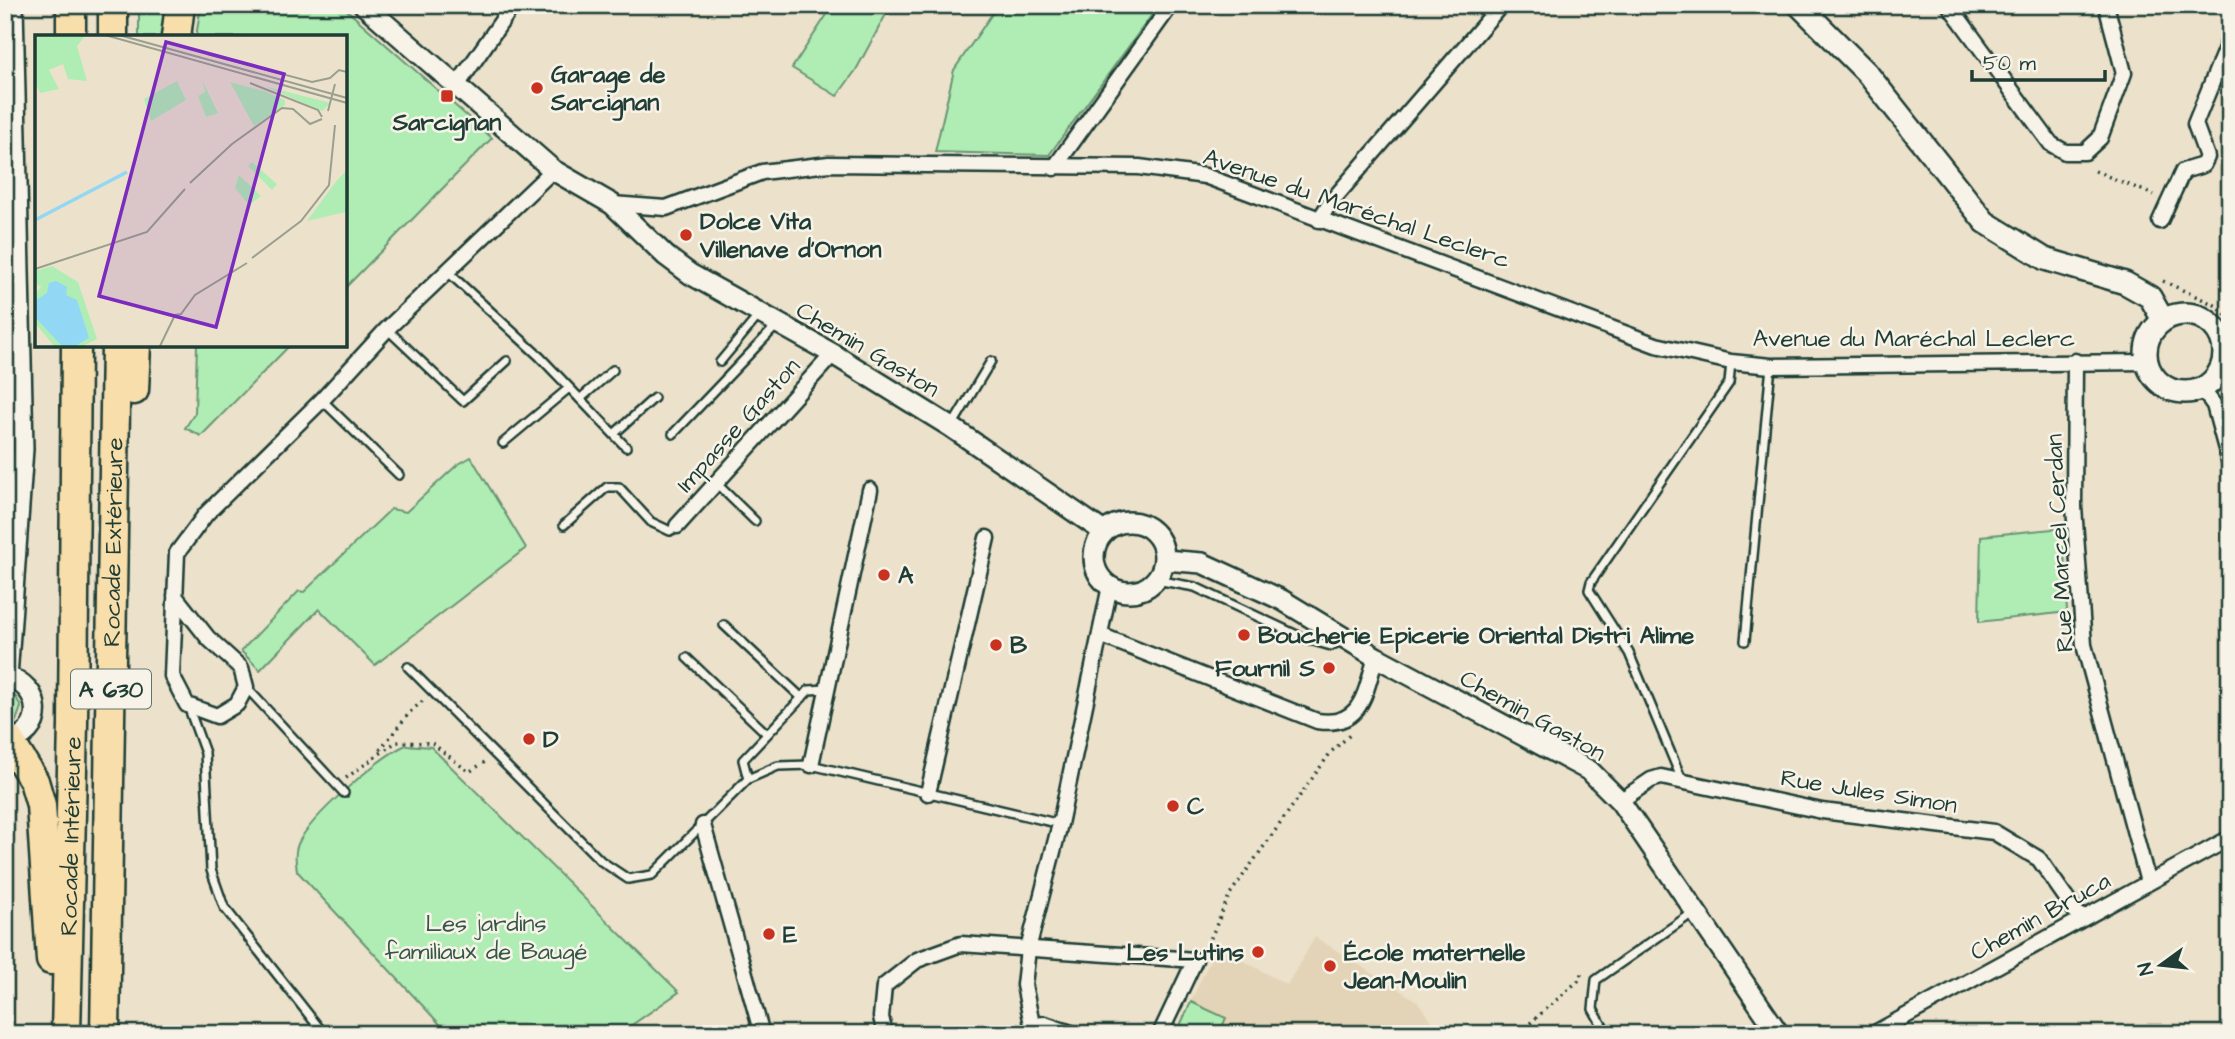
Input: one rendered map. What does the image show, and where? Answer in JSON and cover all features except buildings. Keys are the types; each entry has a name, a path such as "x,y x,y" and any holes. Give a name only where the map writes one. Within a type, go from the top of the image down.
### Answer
{"highway":[{"path":"71,5 71,35"},
{"path":"113,5 113,35"},
{"path":"176,35 180,5"},
{"name":"Rocade Intérieure","path":"64,1034 73,724 76,346"},
{"name":"Rocade Extérieure","path":"105,1034 116,346"},
{"path":"111,668 130,501 136,346"},
{"path":"7,740 34,781 41,805 50,956 64,1034"}],"main road":[{"path":"1799,5 1867,73 1985,222 2045,260 2124,283 2150,298 2163,320"},
{"path":"2184,313 2224,321 2226,368 2202,389 2191,393 2168,389 2151,373 2146,362 2148,339 2163,320 2184,313"}],"street":[{"path":"7,740 19,737 34,723 36,702 26,685 6,677 23,449 13,5"},
{"path":"456,87 513,5"},
{"path":"1054,168 1171,5"},
{"path":"1319,220 1330,203 1501,5"},
{"path":"1949,5 2051,144 2065,152 2085,152 2100,138 2124,73 2106,5"},
{"name":"Avenue du Maréchal Leclerc","path":"367,6 553,170 612,204 666,208 762,172 800,166 1139,167 1205,176 1319,220 1506,286 1656,345 1731,362 1771,366 2146,362"},
{"path":"2160,221 2182,171 2203,165 2207,157 2195,124 2230,38"},
{"path":"175,596 208,638 241,668 246,687 237,704 216,716 187,705 172,676 175,596 177,553 206,514 322,400 387,329 449,273 553,170"},
{"name":"Chemin Gaston","path":"612,204 666,256 715,290 833,354 951,427 1104,532"},
{"name":"Impasse Gaston","path":"677,526 833,354"},
{"name":"Rue Marcel Cerdan","path":"2075,361 2074,507 2084,645 2148,882"},
{"path":"2202,389 2214,405 2230,464"},
{"path":"811,765 870,490"},
{"path":"1123,522 1144,525 1160,539 1164,560 1156,580 1139,591 1119,590 1110,586 1097,570 1094,560 1095,550 1104,532 1123,522"},
{"path":"928,793 987,538"},
{"name":"Chemin Gaston","path":"1164,560 1202,564 1282,600 1376,656 1590,771 1620,802 1779,1034"},
{"path":"1074,1034 1045,1024 1033,1030 1024,985 1028,949 1060,824 1110,586"},
{"path":"1100,635 1317,721 1332,723 1346,720 1362,701 1376,656"},
{"name":"Rue Jules Simon","path":"1620,802 1651,780 1661,777 1822,811 1994,832 2039,859 2081,919"},
{"path":"703,825 762,1034"},
{"name":"Chemin Bruca","path":"1873,1034 2230,838"},
{"path":"885,1034 881,1017 884,986 917,960 961,944 1195,960 1160,1034"}],"lane":[{"path":"449,273 569,388 626,447"},
{"path":"720,362 760,314"},
{"path":"673,434 778,324"},
{"path":"387,329 463,401 507,361"},
{"path":"951,427 991,360"},
{"path":"1682,780 1649,694 1629,653 1589,590 1591,582 1730,383 1731,362"},
{"path":"1745,641 1771,366"},
{"path":"580,399 613,370"},
{"path":"503,443 569,388"},
{"path":"614,435 654,398"},
{"path":"322,400 399,475"},
{"path":"716,483 755,521"},
{"path":"564,525 607,487 619,487 651,522 670,531 677,526"},
{"path":"1156,580 1195,587 1303,638 1331,646 1347,638"},
{"path":"723,625 802,698"},
{"path":"687,658 767,734"},
{"path":"408,667 601,861 628,879 652,875 748,779 778,766 811,765 1060,824"},
{"path":"246,687 344,793"},
{"path":"748,779 743,760 809,690 827,688"},
{"path":"187,705 205,753 211,870 224,907 324,1034"},
{"path":"1607,1034 1593,1009 1596,980 1694,912"}],"path":[{"path":"2095,171 2169,201"},
{"path":"2159,280 2217,306 2224,321"},
{"path":"376,755 410,712 432,692"},
{"path":"1195,960 1202,959 1230,894 1282,818 1331,752 1355,730"},
{"path":"337,785 397,742 432,744 469,772 477,769 493,753"},
{"path":"1573,1030 1560,1033 1528,1025 1578,981 1583,972"}],"shaded area":[{"name":"École maternelle Jean-Moulin","path":"1315,937 1417,1001 1442,1034 1175,1034 1217,946 1287,985"}],"green space":[{"path":"139,5 174,5 170,35 139,35"},
{"path":"201,5 341,5 492,138 346,287 346,35 196,35"},
{"path":"823,5 891,5 856,70 837,96 792,68 828,13"},
{"path":"998,5 1159,5 1049,155 935,152 954,70"},
{"path":"197,346 289,346 201,436 185,428 195,413"},
{"path":"471,457 526,548 375,665 319,609 260,670 241,651 299,591 304,592 391,509 406,512 457,465"},
{"path":"2063,528 2067,612 1979,622 1981,536"},
{"path":"6,693 16,697 21,707 16,721 7,725"},
{"name":"Les jardins familiaux de Baugé","path":"406,745 431,747 679,992 619,1034 449,1034 297,871 298,844 316,819 363,774"},
{"path":"1191,1002 1226,1018 1219,1034 1176,1034"}],"place":[{"name":"Garage de Sarcignan","path":"537,88"},
{"name":"Sarcignan","path":"447,96"},
{"name":"Dolce Vita Villenave d'Ornon","path":"686,235"},
{"name":"A","path":"884,575"},
{"name":"Boucherie Epicerie Oriental Distri Alime","path":"1244,635"},
{"name":"B","path":"996,645"},
{"name":"Fournil S","path":"1329,668"},
{"name":"D","path":"529,739"},
{"name":"C","path":"1173,806"},
{"name":"E","path":"769,934"},
{"name":"Les Lutins","path":"1258,952"},
{"name":"École maternelle Jean-Moulin","path":"1330,966"}]}
